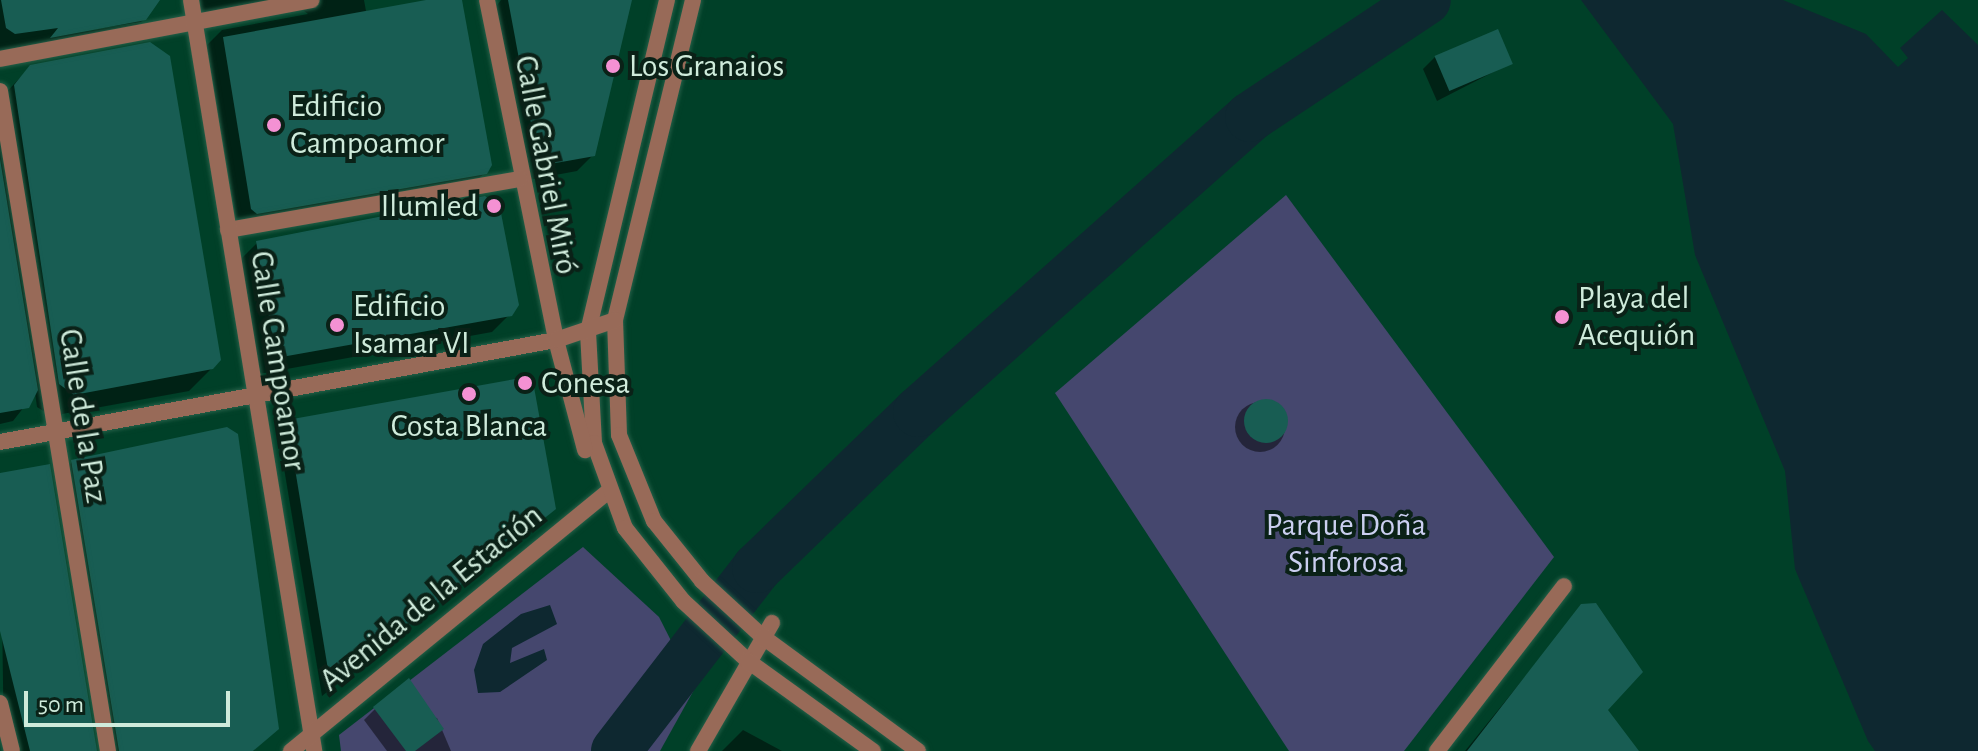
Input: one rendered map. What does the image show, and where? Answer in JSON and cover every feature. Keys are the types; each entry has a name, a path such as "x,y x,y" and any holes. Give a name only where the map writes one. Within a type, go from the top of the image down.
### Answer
{"street":[{"name":"Calle Campoamor","path":"191,0 314,751"},
{"path":"0,59 311,0"},
{"name":"Calle Gabriel Miró","path":"487,0 520,179 556,340 604,496"},
{"path":"667,0 588,332 587,406 604,496 660,576 733,648 873,751"},
{"path":"693,0 615,320 619,435 642,500 678,556 762,629 918,751"},
{"name":"Calle de la Paz","path":"0,91 108,751"},
{"path":"228,230 520,179"},
{"path":"0,442 556,340 588,332 615,320"},
{"name":"Avenida de la Estación","path":"291,751 311,731 604,496"},
{"path":"1437,751 1564,586"},
{"path":"698,751 748,661 762,629"},
{"path":"0,703 12,751"}],"green space":[{"name":"Parque Doña Sinforosa","path":"1286,195 1554,557 1404,751 1289,751 1055,393"},
{"path":"583,547 659,617 695,688 660,751 341,751 339,735"}],"shaded area":[{"path":"1581,0 1783,0 1866,34 1898,67 1908,58 1900,48 1942,10 1978,45 1978,751 1875,751 1868,741 1795,569 1785,471 1695,255 1673,124"},
{"path":"550,605 557,624 512,648 510,663 544,649 547,660 500,692 478,693 474,670 483,644 521,614"}],"building":[{"path":"1,0 160,0 146,20 50,38 58,28 15,34 6,28"},
{"path":"426,0 462,0 492,165 487,174 257,214 251,209 223,37"},
{"path":"508,0 632,0 595,156 539,166"},
{"path":"1498,29 1513,64 1449,91 1434,56"},
{"path":"150,42 170,56 221,360 213,369 74,395 59,384 14,85 30,65"},
{"path":"0,159 38,390 29,408 0,413"},
{"path":"485,196 500,208 519,305 512,316 276,358 256,241"},
{"path":"532,376 556,509 331,688 287,420"},
{"path":"1266,399 1282,405 1288,421 1282,437 1266,443 1250,437 1244,421 1250,405"},
{"path":"227,427 238,434 279,729 253,751 119,751 71,460"},
{"path":"50,464 97,751 30,751 0,631 0,473"},
{"path":"1596,603 1643,672 1608,710 1639,751 1467,751 1581,604"},
{"path":"409,678 444,729 415,751 406,751 373,707"}],"waterway":[{"path":"616,751 757,568 918,412 1250,117 1426,0"}],"place":[{"name":"Los Granaios","path":"613,66"},
{"name":"Edificio Campoamor","path":"274,125"},
{"name":"Ilumled","path":"494,206"},
{"name":"Playa del Acequión","path":"1562,317"},
{"name":"Edificio Isamar VI","path":"337,325"},
{"name":"Conesa","path":"525,383"},
{"name":"Costa Blanca","path":"469,394"}]}
